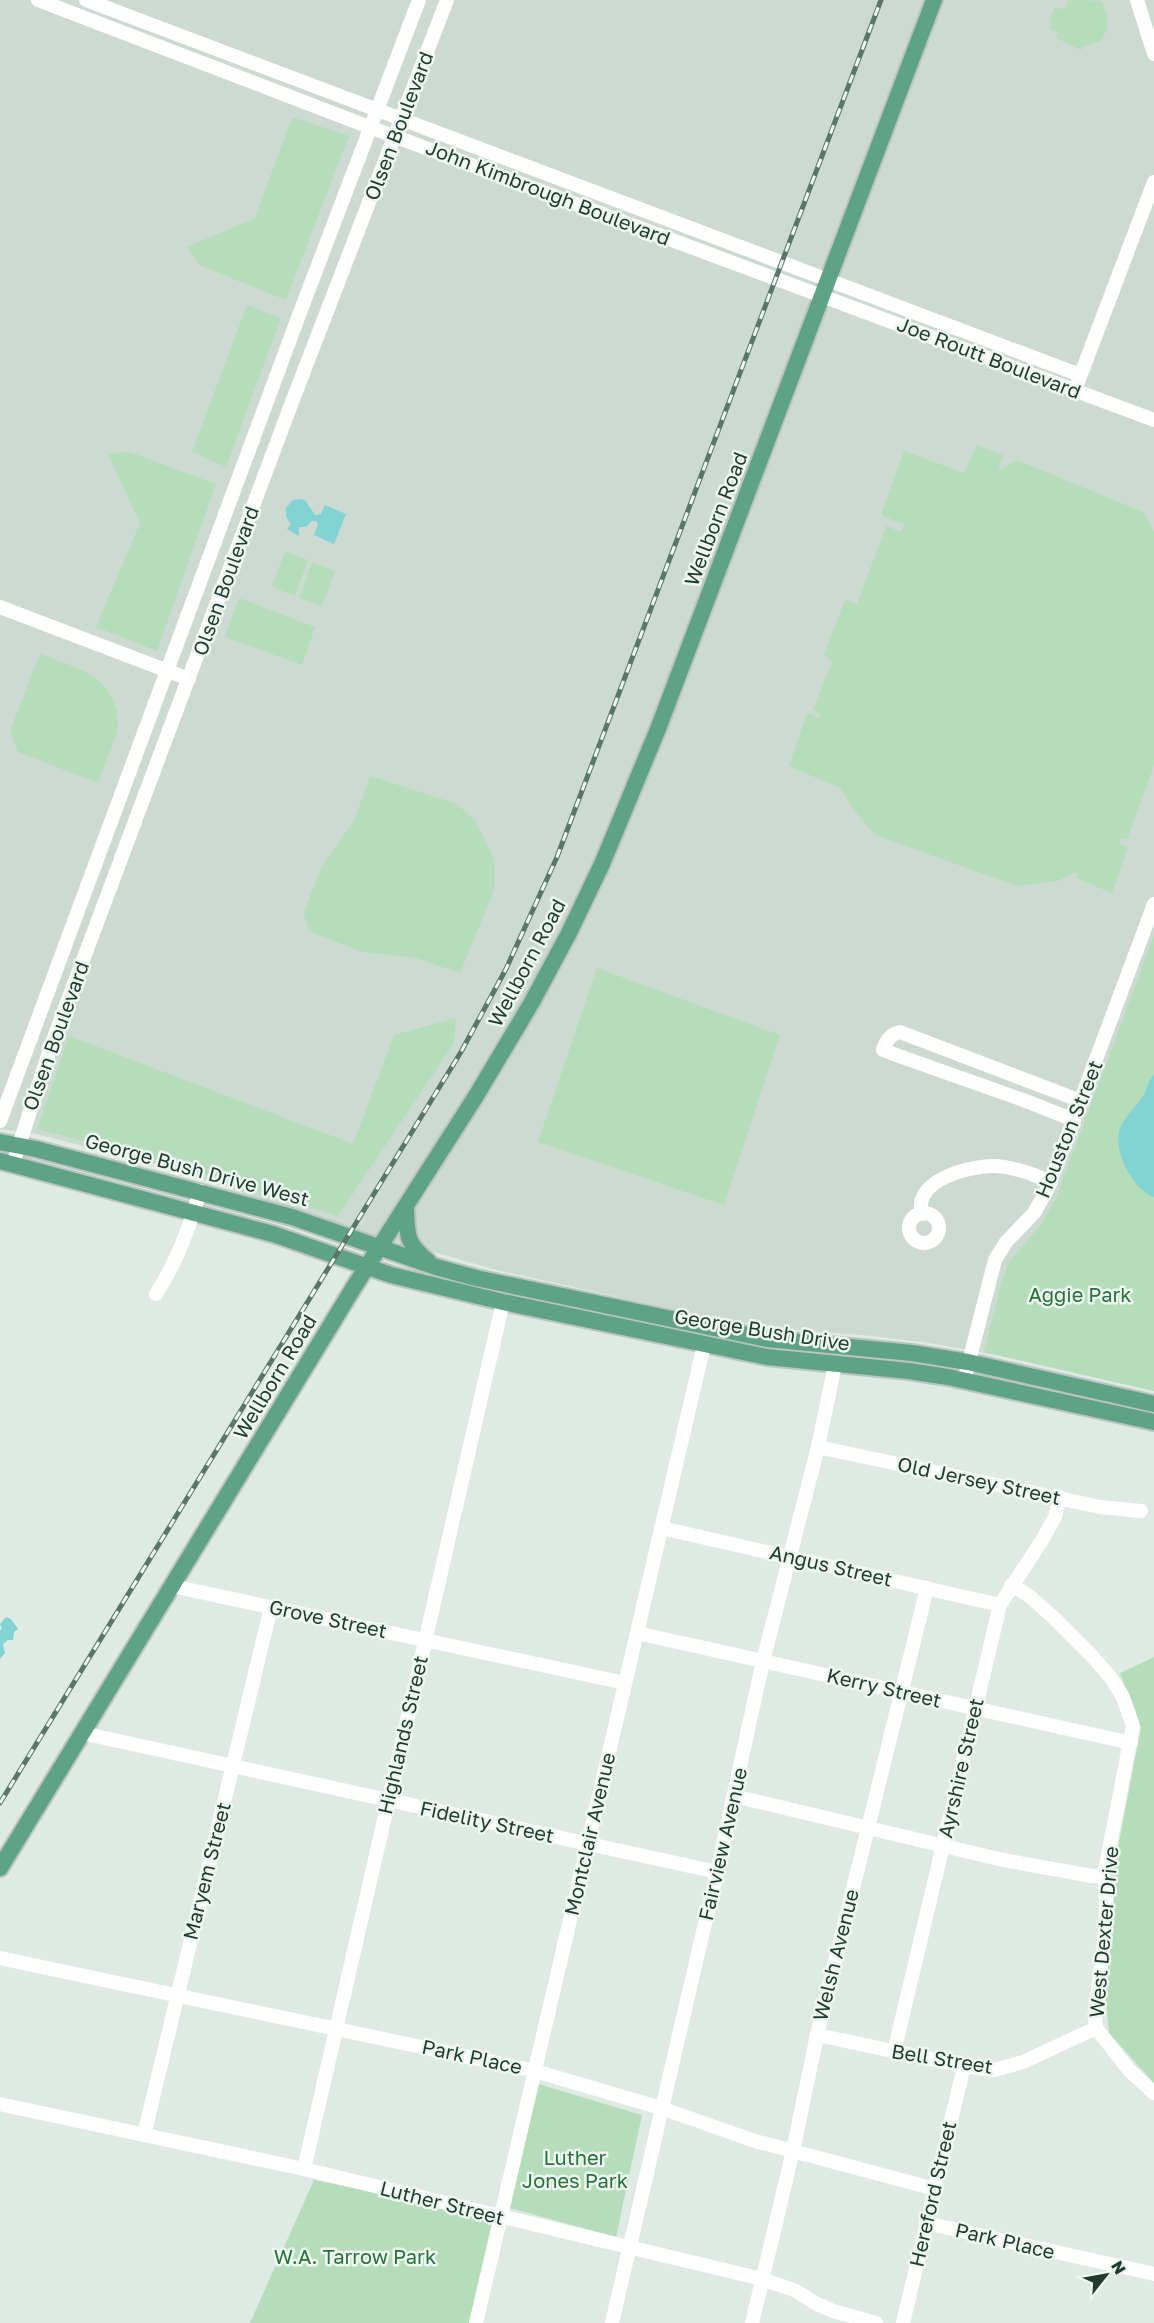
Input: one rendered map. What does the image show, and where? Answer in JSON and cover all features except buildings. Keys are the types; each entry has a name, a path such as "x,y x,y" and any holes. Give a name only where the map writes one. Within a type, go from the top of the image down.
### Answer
{"main road":[{"name":"Wellborn Road","path":"0,1868 367,1267 406,1208 532,1002 602,864 658,729 934,0"},
{"name":"George Bush Drive West","path":"0,1142 200,1191 292,1217 380,1247"},
{"path":"6,1162 273,1234 367,1267"},
{"path":"406,1208 409,1241 418,1253 436,1267"},
{"name":"George Bush Drive","path":"380,1247 436,1267 591,1303 767,1339 912,1353 968,1362 1154,1404"},
{"name":"George Bush Drive","path":"367,1267 503,1302 704,1345 767,1357 909,1371 1154,1422"},
{"path":"704,1345 711,1338 793,1351 802,1344"}],"street":[{"name":"John Kimbrough Boulevard","path":"38,0 501,176 826,288"},
{"name":"John Kimbrough Boulevard","path":"86,0 582,187 826,288"},
{"name":"Olsen Boulevard","path":"0,1121 166,670 419,0"},
{"name":"Olsen Boulevard","path":"6,1162 18,1145 52,1043 447,0"},
{"path":"1137,0 1154,54"},
{"path":"123,33 130,16"},
{"path":"501,176 508,169 535,177 551,175"},
{"path":"1075,390 1154,182"},
{"path":"576,203 582,187"},
{"name":"Joe Routt Boulevard","path":"826,288 914,313 1080,375"},
{"name":"Joe Routt Boulevard","path":"826,288 908,327 1154,420"},
{"path":"908,327 914,313"},
{"path":"299,315 321,329"},
{"path":"964,348 969,333"},
{"path":"0,607 189,679"},
{"name":"Houston Street","path":"964,1381 995,1260 1006,1242 1034,1213 1051,1182 1154,903"},
{"path":"71,933 91,941"},
{"path":"1074,1120 883,1050 886,1041 894,1033 900,1032 1081,1101"},
{"path":"922,1214 920,1206 922,1197 929,1187 965,1170 988,1166 1005,1167 1051,1182"},
{"path":"156,1294 171,1271 200,1191"},
{"name":"Highlands Street","path":"304,2169 503,1302"},
{"name":"Montclair Avenue","path":"476,2323 704,1345"},
{"name":"Fairview Avenue","path":"612,2323 717,1872 763,1661 818,1447 835,1365"},
{"name":"Old Jersey Street","path":"818,1447 1100,1507 1141,1511"},
{"name":"Ayrshire Street","path":"894,2052 1000,1605 1055,1517 1059,1497"},
{"name":"Angus Street","path":"662,1528 1000,1605"},
{"name":"West Dexter Drive","path":"1011,1585 1028,1595 1052,1616 1092,1656 1111,1678 1122,1697 1133,1726 1104,1876 1107,1897 1106,1924 1095,2011 1096,2028 1129,2070 1154,2093"},
{"name":"Grove Street","path":"172,1586 625,1683"},
{"name":"Welsh Avenue","path":"752,2323 793,2151 817,2035 927,1588"},
{"name":"Maryem Street","path":"144,2135 271,1607"},
{"name":"Kerry Street","path":"637,1633 1131,1743"},
{"name":"Fidelity Street","path":"82,1733 717,1872"},
{"path":"734,1796 942,1845 1079,1874 1104,1876"},
{"name":"Park Place","path":"0,1958 535,2071 661,2108 755,2141 935,2189"},
{"name":"Bell Street","path":"817,2035 964,2066 994,2070 1023,2062 1096,2028"},
{"name":"Hereford Street","path":"903,2323 964,2066"},
{"name":"Luther Street","path":"0,2104 304,2169 762,2279 794,2289 833,2311 876,2323"},
{"name":"Park Place","path":"926,2223 1154,2274"}],"shaded area":[{"path":"0,0 1154,0 1154,1391 996,1355 929,1343 775,1328 686,1312 501,1271 334,1224 167,1167 32,1133 0,1129"}],"green space":[{"path":"1067,1 1101,1 1107,21 1106,31 1101,41 1084,46 1081,50 1056,38 1057,32 1049,29 1055,7 1066,8"},
{"path":"292,117 349,136 286,300 199,265 187,247 255,218"},
{"path":"247,305 281,318 226,467 192,452"},
{"path":"977,445 1003,455 998,471 1017,460 1143,512 1154,531 1154,766 1127,840 1120,838 1119,844 1128,847 1112,893 1076,878 1078,871 1057,881 1017,886 875,835 854,810 840,788 789,766 807,713 819,718 821,714 813,710 832,662 824,655 845,600 857,604 886,526 901,532 904,525 881,515 904,451 964,473"},
{"path":"130,452 216,484 157,651 96,627 140,523 108,454"},
{"path":"285,551 308,560 295,596 272,587"},
{"path":"312,562 335,571 322,606 299,598"},
{"path":"239,598 315,627 302,665 225,637"},
{"path":"40,654 73,666 93,677 109,692 114,703 117,730 98,783 18,752 10,731"},
{"path":"370,776 457,804 476,822 493,857 495,888 460,973 416,958 363,952 315,934 308,928 304,915 323,864 354,821"},
{"name":"Aggie Park","path":"1154,936 1154,1391 984,1352 1003,1277 1010,1261 1041,1225 1056,1198"},
{"path":"597,968 780,1035 724,1205 538,1142"},
{"path":"456,1018 454,1043 338,1216 164,1162 37,1129 69,1036 353,1144 394,1035"},
{"path":"1154,1657 1154,2083 1109,2033 1105,1989 1114,1898 1112,1879 1141,1728 1120,1673"},
{"name":"Luther Jones Park","path":"538,2084 642,2115 616,2237 510,2208"},
{"name":"W.A. Tarrow Park","path":"314,2180 501,2217 476,2323 250,2323"}],"water":[{"path":"293,500 305,500 315,515 321,514 325,505 346,514 334,544 314,535 318,524 316,521 312,521 306,527 299,527 299,536 287,529 291,524 286,517 286,508"},
{"path":"1154,1075 1154,1197 1146,1193 1131,1177 1121,1156 1119,1135 1123,1122 1141,1099"},
{"path":"6,1617 11,1619 18,1629 14,1632 13,1640 8,1640 3,1644 5,1653 0,1659 0,1630 2,1629 0,1624"}],"railway":[{"path":"0,1803 461,1052 506,969 557,857 881,0"}]}
